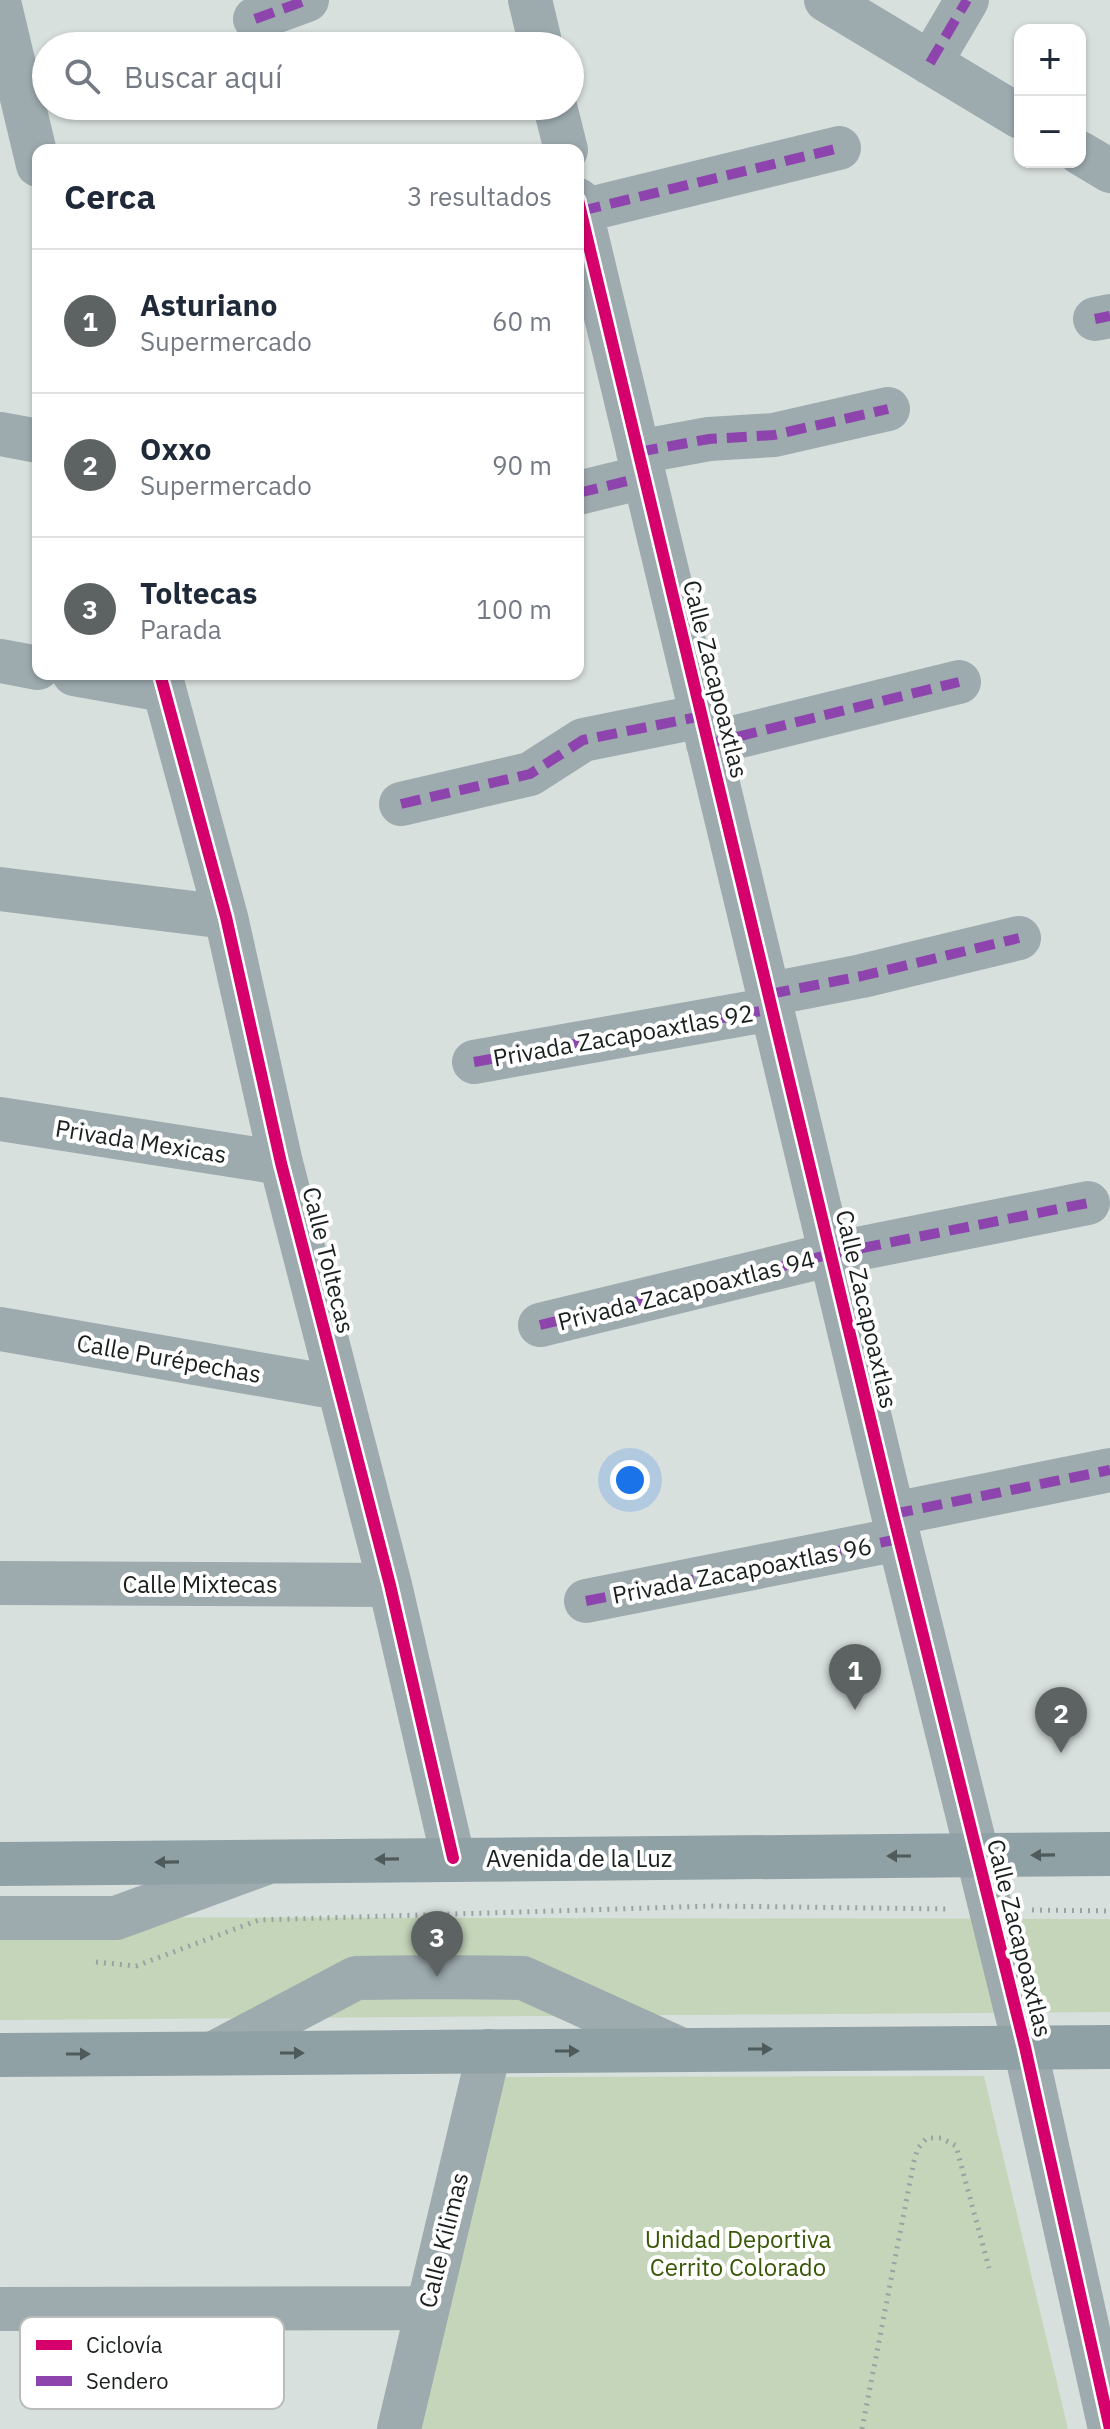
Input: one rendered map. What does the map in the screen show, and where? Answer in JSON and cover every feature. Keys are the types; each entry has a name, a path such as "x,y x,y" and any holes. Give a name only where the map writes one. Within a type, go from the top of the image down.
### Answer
{"main road":[{"name":"Avenida de la Luz","path":"0,1864 1110,1854"},
{"path":"0,2055 1110,2047"}],"street":[{"path":"255,19 307,0"},
{"path":"530,0 538,32"},
{"path":"826,0 1014,113"},
{"path":"930,63 967,0"},
{"path":"0,6 23,145"},
{"path":"558,120 564,144"},
{"path":"584,205 839,148"},
{"path":"1086,157 1110,171"},
{"name":"Calle Zacapoaxtlas","path":"584,227 896,1527 1025,2047 1110,2429"},
{"path":"584,490 709,439 774,435 888,409"},
{"path":"0,434 32,440"},
{"path":"0,661 32,667"},
{"path":"140,680 162,682"},
{"name":"Calle Toltecas","path":"162,682 226,917 281,1163 390,1585 453,1858"},
{"path":"401,804 530,774 583,740 705,730 959,682"},
{"path":"0,889 226,917"},
{"name":"Privada Zacapoaxtlas 92","path":"474,1062 771,1002 862,976 1019,938"},
{"name":"Privada Mexicas","path":"0,1119 281,1163"},
{"name":"Privada Zacapoaxtlas 94","path":"540,1325 832,1254 1088,1203"},
{"name":"Calle Purépechas","path":"0,1329 339,1388"},
{"name":"Privada Zacapoaxtlas 96","path":"586,1601 896,1527 1110,1470"},
{"name":"Calle Mixtecas","path":"3,1582 390,1585"},
{"path":"0,1918 116,1918 273,1860"},
{"path":"214,2053 356,1978 437,1977 523,1978 682,2050"},
{"name":"Calle Kilimas","path":"399,2429 489,2051"},
{"path":"0,2309 427,2308"}],"path":[{"path":"91,1961 136,1966 259,1920 712,1906 1110,1911"},
{"path":"862,2429 914,2161 918,2148 927,2138 941,2138 956,2146 989,2268"}],"green space":[{"path":"0,1917 1110,1919 1110,2012 0,2020"},
{"name":"Unidad Deportiva Cerrito Colorado","path":"984,2076 1068,2429 407,2429 488,2077"}],"marked path":[{"path":"255,19 307,0"},
{"path":"930,63 967,0"},
{"path":"584,210 839,148"},
{"path":"1095,319 1110,316"},
{"path":"638,452 709,439 774,435 888,409"},
{"path":"584,492 644,477"},
{"path":"708,744 959,682"},
{"path":"401,804 530,774 583,740 702,716"},
{"path":"770,994 862,976 1019,938"},
{"path":"474,1062 772,1009"},
{"path":"540,1325 832,1254 1088,1203"},
{"path":"893,1514 1110,1470"},
{"path":"586,1601 899,1539"}],"cycle path":[{"path":"584,225 893,1514 1025,2047 1110,2429"},
{"path":"162,680 226,917 281,1163 390,1585 453,1858"}],"place":[{"name":"Asturiano","path":"855,1710"},
{"name":"Oxxo","path":"1061,1753"},
{"name":"Toltecas","path":"437,1977"}]}
